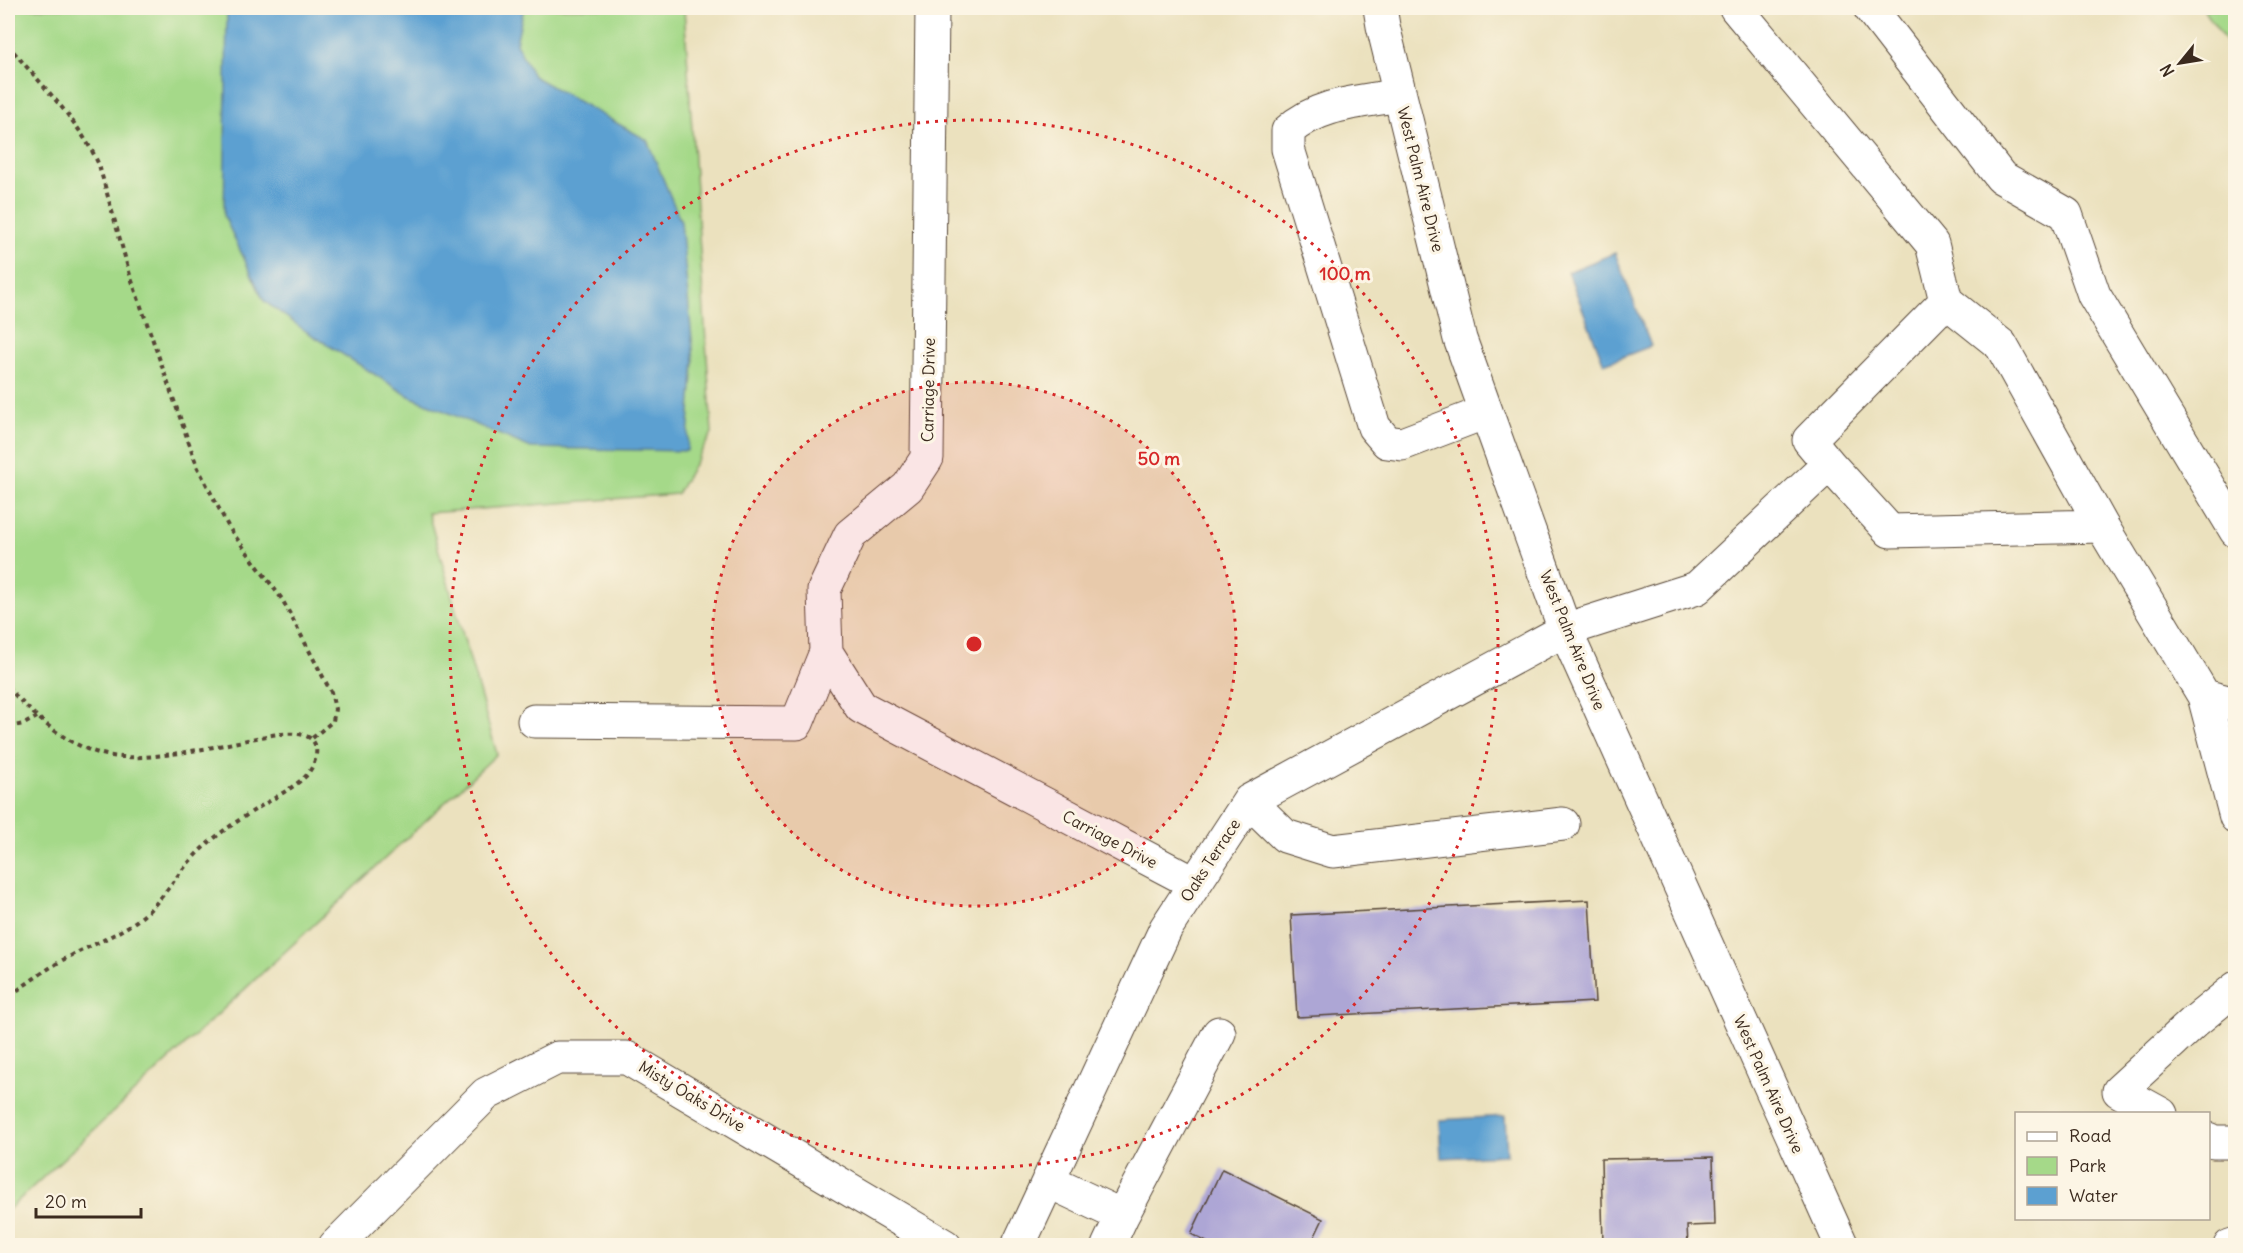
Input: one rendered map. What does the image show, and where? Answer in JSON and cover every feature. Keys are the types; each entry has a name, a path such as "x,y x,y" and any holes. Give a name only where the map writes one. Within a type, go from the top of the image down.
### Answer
{"street":[{"name":"Carriage Drive","path":"932,8 927,458 908,487 850,535 824,590 826,652 861,707 1194,883"},
{"name":"West Palm Aire Drive","path":"1380,8 1460,339 1565,630 1842,1245"},
{"path":"1736,8 1932,244 1946,301 2001,345 2102,526 2204,696 2235,816"},
{"path":"1870,8 2001,177 2066,214 2094,295 2235,531"},
{"path":"1400,95 1322,109 1299,120 1288,131 1288,149 1374,427 1387,442 1402,444 1486,412"},
{"path":"1946,301 1809,440 1890,531 2102,526"},
{"name":"Oaks Terrace","path":"1018,1245 1166,928 1249,801 1565,630 1697,588 1829,464"},
{"path":"534,721 797,723 826,652"},
{"path":"2204,696 2235,704"},
{"path":"1249,801 1285,836 1333,851 1563,824"},
{"path":"2159,1112 2119,1091 2235,988"},
{"path":"1108,1245 1219,1033"},
{"name":"Misty Oaks Drive","path":"335,1245 486,1094 556,1058 627,1058 945,1245"},
{"path":"2210,1140 2235,1142"},
{"path":"1048,1181 1122,1216"},
{"path":"2230,1245 2235,1244"}],"path":[{"path":"8,45 79,129 92,149 99,165 130,275 197,466 229,528 282,599 331,692 335,709 333,721 310,740"},
{"path":"8,687 50,728 70,740 109,756 173,753 283,734 298,734 310,740 317,750 317,758 305,777 256,808 209,842 144,915 118,932 59,962 8,997"},
{"path":"8,727 24,724 37,717"}],"green space":[{"path":"8,8 684,8 712,433 677,494 428,513 497,754 8,1210"},
{"path":"2203,8 2235,8 2235,55"}],"water":[{"path":"227,8 524,8 516,43 533,76 647,140 681,222 694,361 687,451 531,448 409,396 307,332 264,301 224,216"},
{"path":"1615,253 1651,346 1604,364 1568,272"},
{"path":"1505,1116 1507,1155 1441,1158 1439,1120"}],"building":[{"path":"1589,900 1595,1002 1297,1017 1291,915"},
{"path":"1713,1157 1715,1225 1687,1226 1688,1246 1603,1246 1601,1159"},
{"path":"1222,1169 1323,1219 1310,1246 1214,1246 1191,1234"}]}
